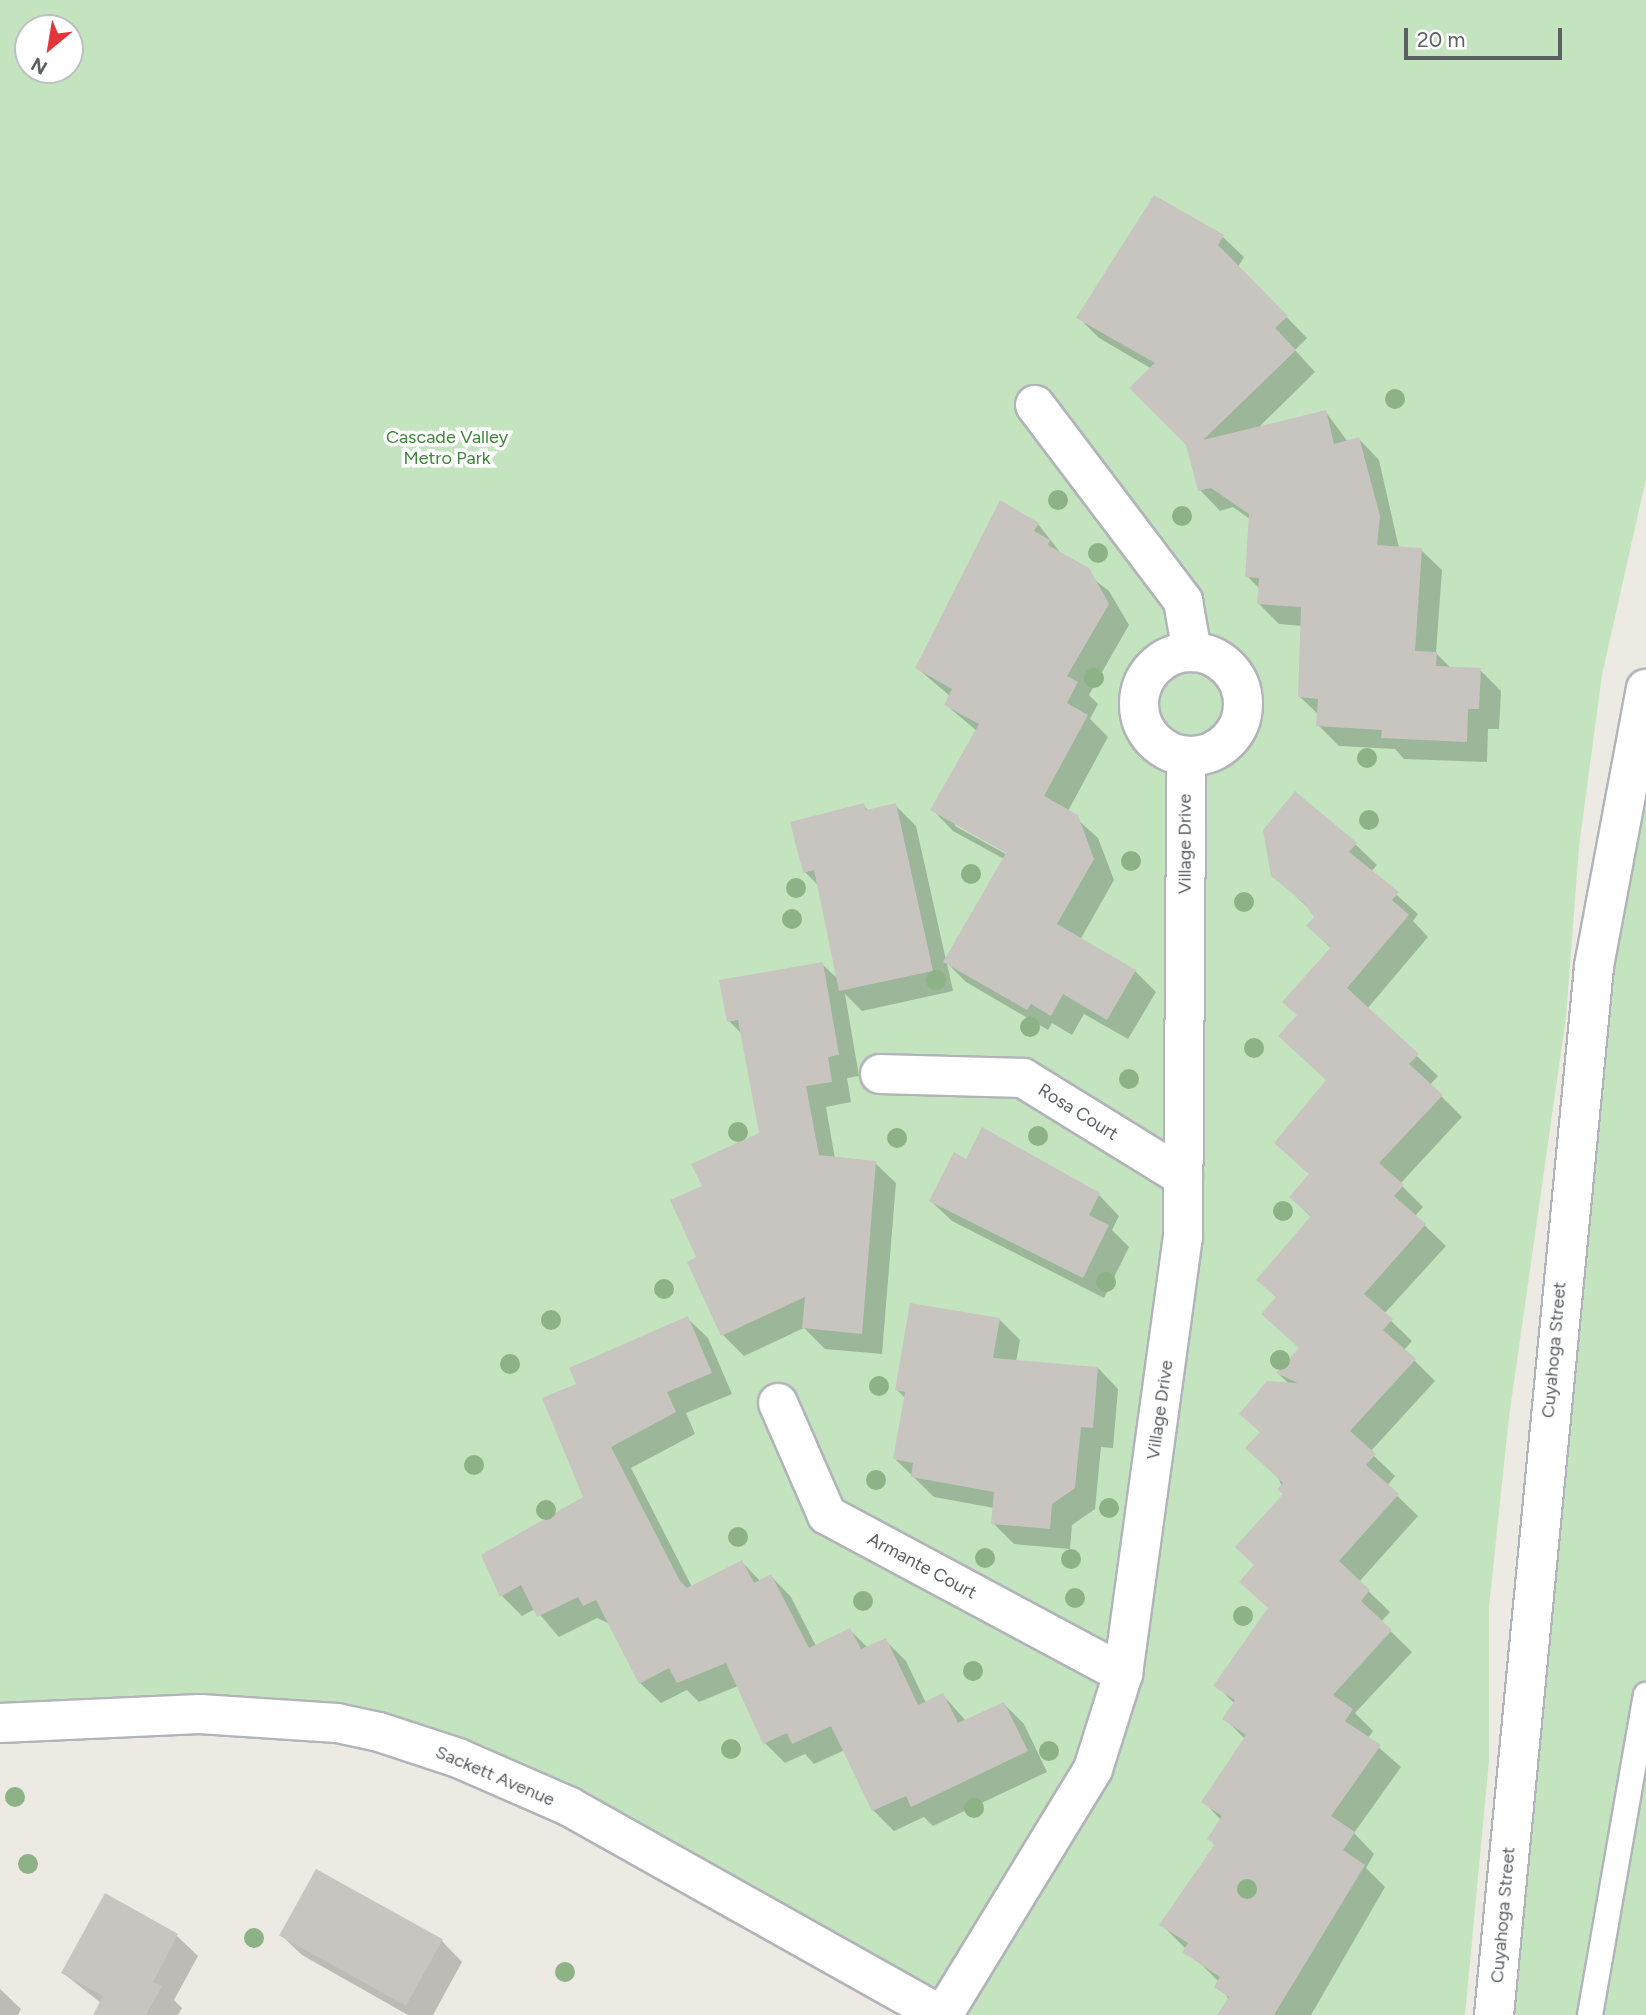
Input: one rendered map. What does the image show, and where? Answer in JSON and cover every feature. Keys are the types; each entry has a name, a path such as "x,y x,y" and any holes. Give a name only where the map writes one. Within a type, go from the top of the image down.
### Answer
{"street":[{"path":"1035,405 1183,601 1192,652"},
{"path":"1192,652 1223,664 1241,692 1242,708 1239,724 1218,749 1186,756 1154,741 1139,710 1146,676 1166,659 1192,652"},
{"name":"Cuyahoga Street","path":"1494,2015 1594,966 1646,689"},
{"name":"Village Drive","path":"942,2015 1093,1769 1124,1674 1183,1238 1186,756"},
{"name":"Rosa Court","path":"880,1074 1023,1078 1184,1177"},
{"name":"Armante Court","path":"778,1403 827,1515 1124,1674"},
{"name":"Sackett Avenue","path":"0,1723 200,1714 337,1723 379,1732 458,1758 570,1807 942,2015"}],"lane":[{"path":"1590,2015 1646,1695"}],"green space":[{"name":"Cascade Valley Metro Park","path":"0,0 1646,0 1646,479 1602,675 1579,847 1566,1017 1509,1417 1489,1607 1489,1761 1465,2015 941,2015 379,1732 0,1723"},
{"path":"1646,689 1646,2015 1495,2015 1594,966 1621,938 1611,863"}],"building":[{"path":"1154,195 1224,235 1218,245 1288,316 1275,328 1296,350 1203,440 1326,410 1334,444 1359,437 1380,516 1377,545 1422,548 1415,651 1437,652 1436,666 1481,668 1479,709 1468,709 1467,742 1381,738 1382,730 1316,726 1318,699 1298,697 1301,607 1257,604 1259,578 1245,577 1249,514 1211,488 1198,491 1186,445 1129,388 1155,363 1076,318"},
{"path":"1000,500 1039,523 1034,531 1050,540 1048,545 1089,568 1109,604 1067,676 1078,682 1067,703 1088,715 1044,796 1078,815 1094,859 1057,924 1136,970 1107,1020 1063,994 1051,1016 1031,1004 1027,1010 943,962 1006,853 930,810 979,724 944,705 952,689 915,668"},
{"path":"1295,791 1357,843 1349,852 1399,892 1392,900 1409,915 1347,988 1419,1054 1409,1064 1443,1095 1379,1163 1404,1185 1394,1196 1426,1224 1364,1294 1393,1319 1383,1330 1416,1359 1350,1431 1376,1454 1366,1465 1399,1494 1339,1561 1370,1590 1361,1601 1392,1630 1333,1695 1353,1709 1345,1721 1381,1745 1331,1816 1355,1832 1343,1850 1365,1865 1274,2015 1217,2015 1229,1997 1214,1987 1220,1977 1182,1952 1188,1943 1159,1925 1215,1844 1207,1839 1222,1816 1201,1802 1246,1735 1222,1719 1235,1700 1213,1686 1268,1608 1239,1582 1254,1565 1235,1547 1283,1494 1277,1489 1283,1483 1245,1448 1260,1432 1239,1414 1267,1381 1298,1383 1276,1373 1299,1348 1261,1314 1276,1297 1256,1280 1311,1216 1289,1197 1309,1174 1274,1143 1326,1080 1278,1036 1297,1015 1282,1002 1331,947 1306,926 1314,917 1304,903 1271,876 1263,830"},
{"path":"864,803 866,810 896,803 933,971 839,991 814,870 803,873 790,822"},
{"path":"823,962 839,1055 828,1057 832,1082 806,1086 819,1155 876,1161 862,1334 802,1328 805,1297 721,1336 687,1262 696,1257 670,1200 702,1186 691,1164 759,1133 738,1020 727,1022 719,980"},
{"path":"982,1127 1100,1193 1089,1215 1109,1225 1083,1278 929,1201 954,1152 966,1159"},
{"path":"910,1303 1000,1318 993,1358 1098,1367 1093,1428 1081,1427 1075,1488 1052,1504 1050,1529 991,1524 994,1492 911,1477 913,1463 893,1459 905,1392 895,1390"},
{"path":"688,1316 712,1373 667,1392 676,1412 611,1447 680,1581 687,1588 742,1560 754,1583 771,1574 809,1648 850,1628 861,1649 886,1638 918,1705 943,1693 958,1723 1004,1702 1028,1751 911,1807 906,1796 872,1811 831,1726 792,1744 787,1733 763,1744 726,1663 677,1683 669,1668 639,1684 596,1600 583,1606 578,1597 537,1617 521,1585 500,1597 481,1555 583,1497 542,1398 576,1384 569,1368"},
{"path":"316,1869 443,1939 406,2006 279,1935"},
{"path":"105,1893 178,1934 153,1982 162,1986 146,2015 93,2015 103,1996 61,1973"}]}
